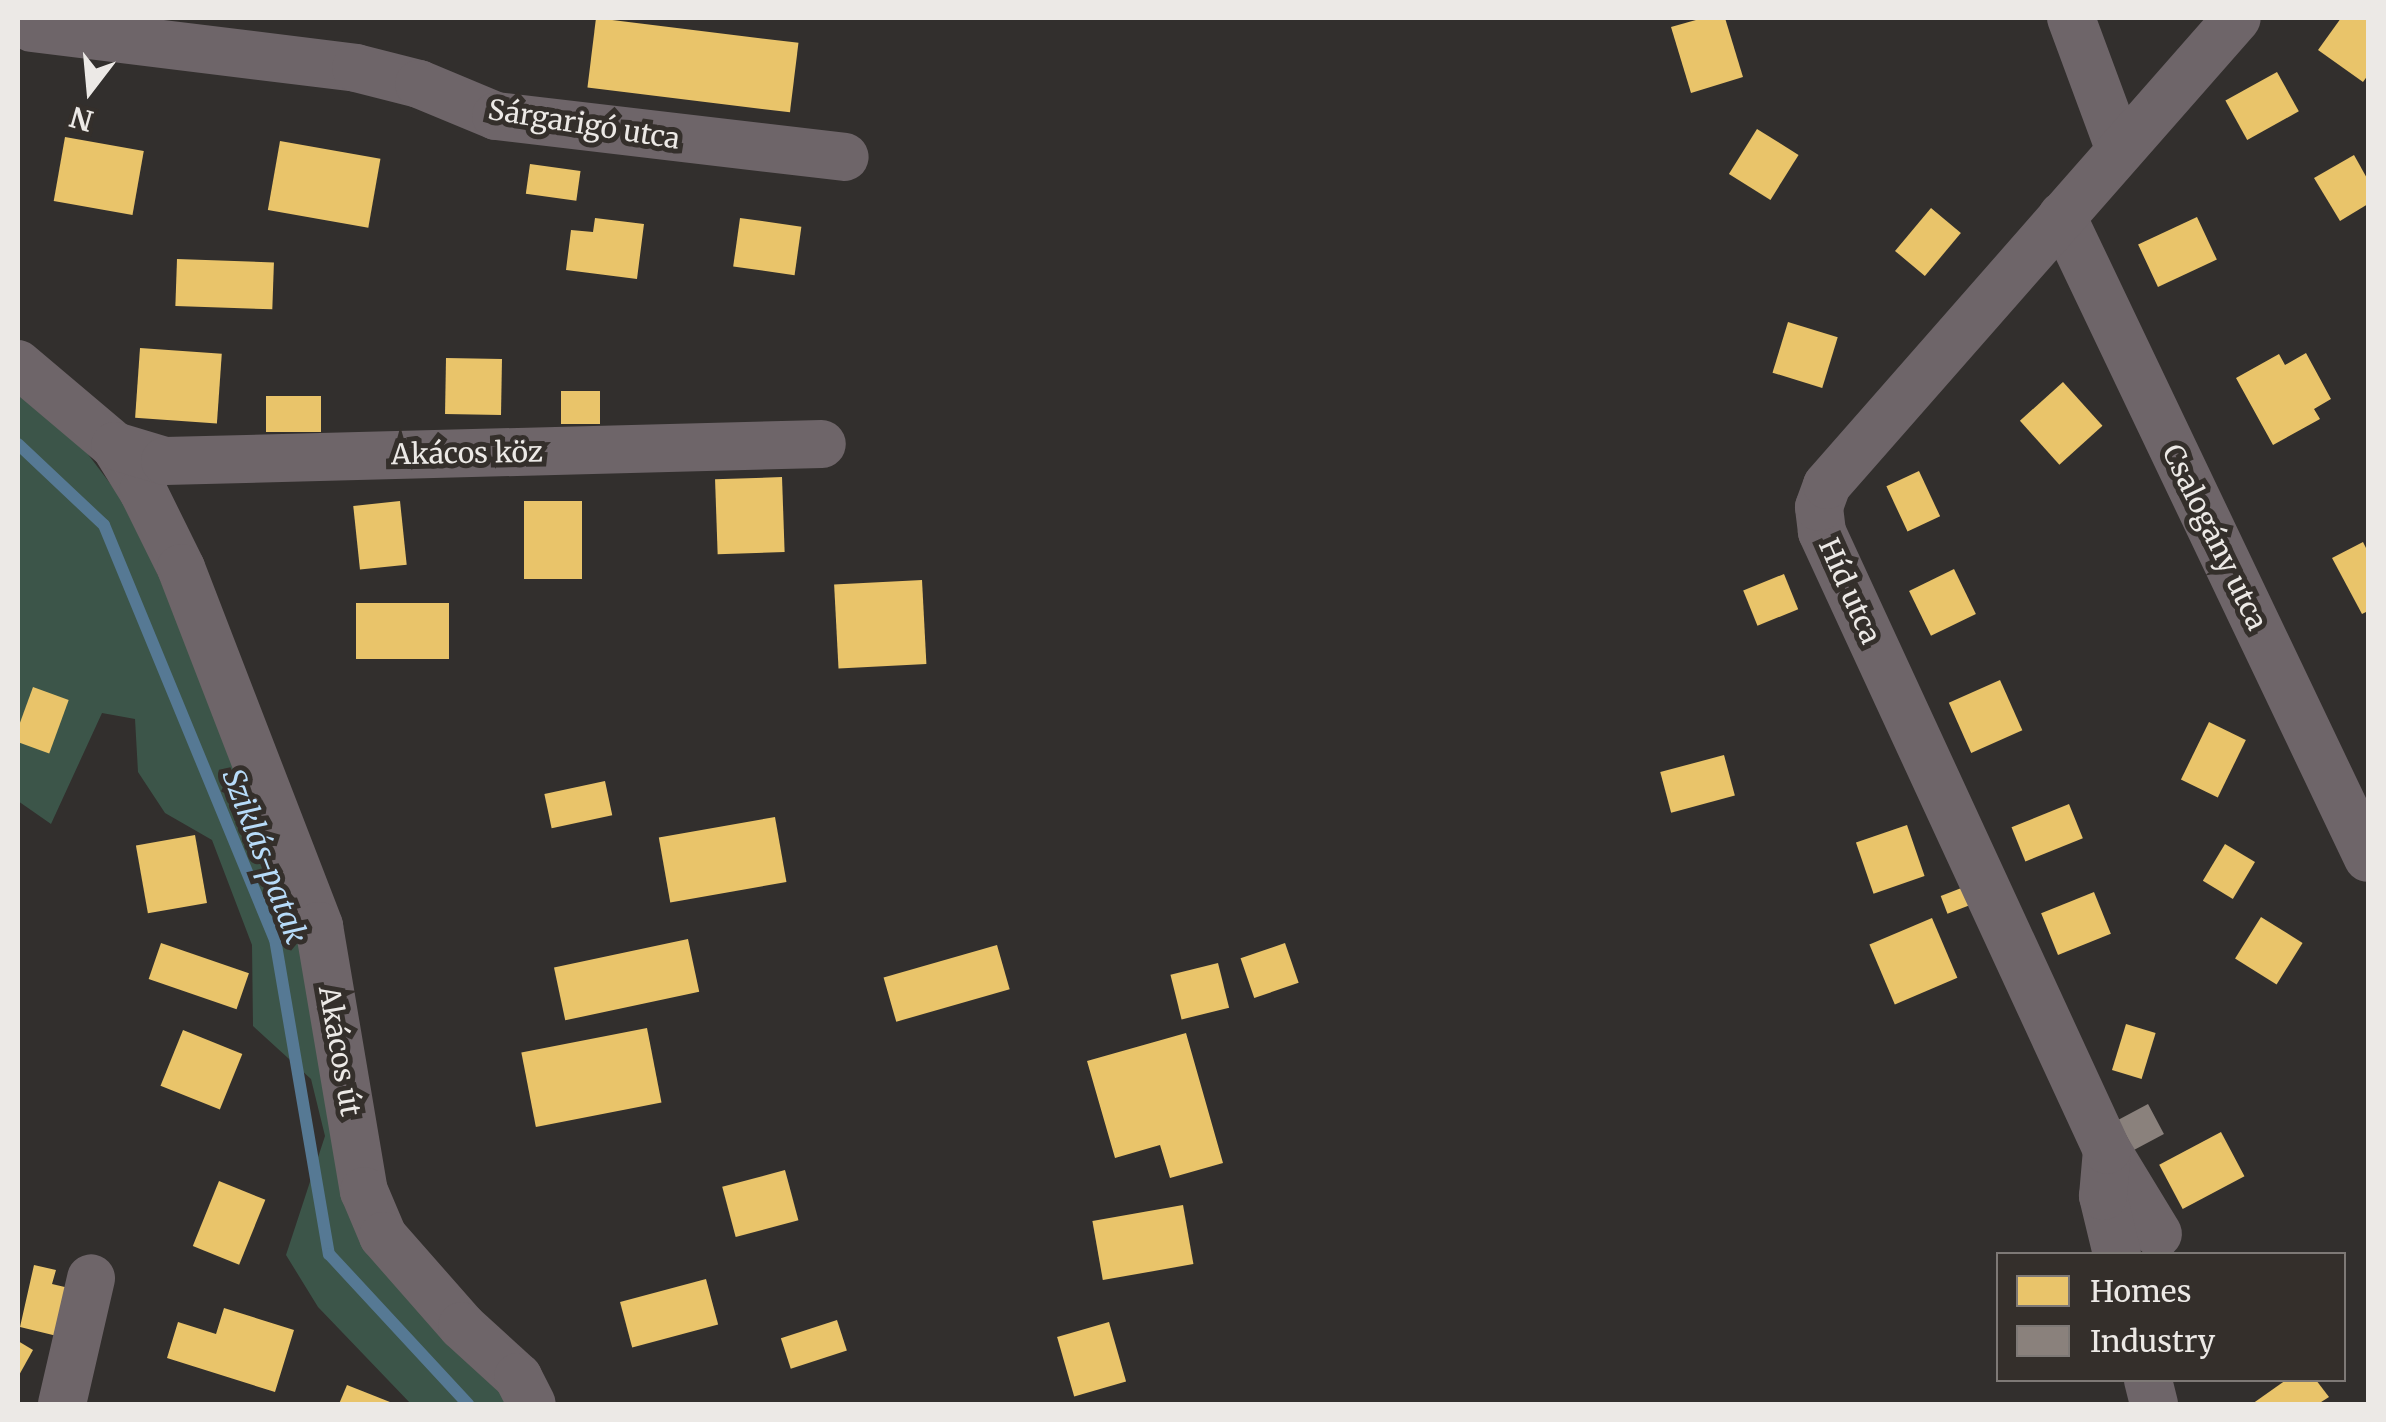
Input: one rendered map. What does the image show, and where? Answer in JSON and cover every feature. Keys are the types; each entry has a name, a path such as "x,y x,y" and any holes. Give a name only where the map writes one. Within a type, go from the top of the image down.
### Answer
{"street":[{"path":"2071,18 2119,148"},
{"name":"Híd utca","path":"2138,1244 2107,1150 1822,532 1819,506 1827,485 2237,18"},
{"name":"Sárgarigó utca","path":"29,35 356,68 419,84 496,116 845,157"},
{"name":"Csalogány utca","path":"2062,216 2368,858"},
{"name":"Akácos út","path":"18,364 115,446 182,568 319,926 364,1192 383,1236 462,1326 518,1378 532,1404"},
{"name":"Akácos köz","path":"115,446 165,461 822,444"},
{"path":"62,1404 91,1278"}],"green space":[{"path":"18,392 84,449 128,507 201,673 315,979 351,1213 511,1404 411,1404 318,1307 286,1255 325,1136 311,1079 253,1026 252,945 212,840 165,813 138,772 135,719 102,713 51,824 18,801"}],"building: Homes":[{"path":"596,18 798,43 790,112 587,87"},
{"path":"1703,18 1725,18 1743,77 1691,93 1671,27"},
{"path":"2341,18 2368,18 2368,75 2363,82 2318,50"},
{"path":"2277,72 2299,111 2247,140 2225,101"},
{"path":"1757,129 1799,155 1770,200 1729,174"},
{"path":"65,137 144,151 132,215 54,201"},
{"path":"280,141 380,159 368,228 268,210"},
{"path":"2354,155 2368,180 2368,204 2340,221 2314,178"},
{"path":"530,164 581,171 576,201 526,194"},
{"path":"1931,208 1961,233 1925,276 1895,251"},
{"path":"2197,217 2217,260 2158,287 2138,244"},
{"path":"595,218 644,224 637,279 566,270 571,230 593,232"},
{"path":"740,218 801,227 795,275 733,267"},
{"path":"177,259 274,262 272,309 175,306"},
{"path":"1788,322 1838,337 1822,388 1773,373"},
{"path":"140,348 222,354 217,424 135,418"},
{"path":"2306,353 2331,399 2314,409 2320,419 2273,445 2236,378 2279,354 2285,365"},
{"path":"446,358 502,359 501,415 445,414"},
{"path":"2063,382 2102,426 2059,465 2020,421"},
{"path":"561,391 600,391 600,424 561,424"},
{"path":"266,396 321,396 321,432 266,432"},
{"path":"1919,471 1940,516 1908,532 1886,486"},
{"path":"782,477 785,552 718,554 715,479"},
{"path":"400,501 407,565 360,570 353,506"},
{"path":"524,501 582,501 582,579 524,579"},
{"path":"2363,542 2368,552 2368,611 2362,614 2332,558"},
{"path":"1954,569 1976,614 1931,636 1909,591"},
{"path":"1784,574 1798,609 1757,626 1743,590"},
{"path":"922,580 926,664 839,668 834,585"},
{"path":"356,603 449,603 449,659 356,659"},
{"path":"2000,680 2022,730 1971,753 1949,703"},
{"path":"33,687 69,700 49,754 18,742 18,728"},
{"path":"2209,722 2246,740 2218,797 2181,780"},
{"path":"1724,755 1735,796 1671,813 1660,772"},
{"path":"605,781 612,815 552,828 544,794"},
{"path":"2069,804 2083,838 2025,862 2012,827"},
{"path":"775,817 786,882 670,902 659,837"},
{"path":"1907,825 1925,876 1874,894 1856,843"},
{"path":"195,835 207,903 148,913 136,845"},
{"path":"2225,844 2255,862 2233,899 2203,881"},
{"path":"1964,887 1971,905 1947,914 1941,896"},
{"path":"2094,892 2111,934 2058,955 2041,913"},
{"path":"2261,917 2303,943 2277,985 2235,959"},
{"path":"1932,918 1957,978 1895,1004 1869,945"},
{"path":"688,939 699,992 565,1020 554,967"},
{"path":"161,943 249,973 237,1009 149,979"},
{"path":"1285,943 1299,983 1254,998 1241,958"},
{"path":"997,945 1010,989 896,1022 884,978"},
{"path":"1218,963 1229,1008 1182,1019 1170,975"},
{"path":"2126,1024 2156,1033 2142,1079 2112,1070"},
{"path":"647,1028 662,1103 536,1127 521,1052"},
{"path":"183,1030 242,1054 220,1110 161,1086"},
{"path":"1186,1033 1223,1163 1170,1178 1160,1145 1115,1158 1087,1061"},
{"path":"2221,1132 2244,1176 2183,1209 2159,1165"},
{"path":"785,1170 798,1220 736,1237 722,1187"},
{"path":"219,1181 265,1200 239,1265 193,1246"},
{"path":"1183,1205 1193,1264 1103,1280 1092,1221"},
{"path":"34,1265 56,1270 52,1284 69,1288 57,1336 20,1327"},
{"path":"706,1279 718,1324 632,1347 620,1302"},
{"path":"224,1308 294,1330 275,1392 167,1358 178,1322 216,1334"},
{"path":"837,1320 847,1350 791,1369 781,1338"},
{"path":"1109,1322 1126,1382 1074,1396 1057,1337"},
{"path":"18,1341 33,1350 18,1377"},
{"path":"2283,1382 2318,1382 2329,1397 2318,1404 2252,1404"},
{"path":"347,1385 395,1404 339,1404"}],"building: Industry":[{"path":"2148,1104 2164,1134 2134,1150 2118,1120"}],"waterway":[{"name":"Sziklás-patak","path":"18,444 104,525 275,939 329,1254 468,1404"}]}
